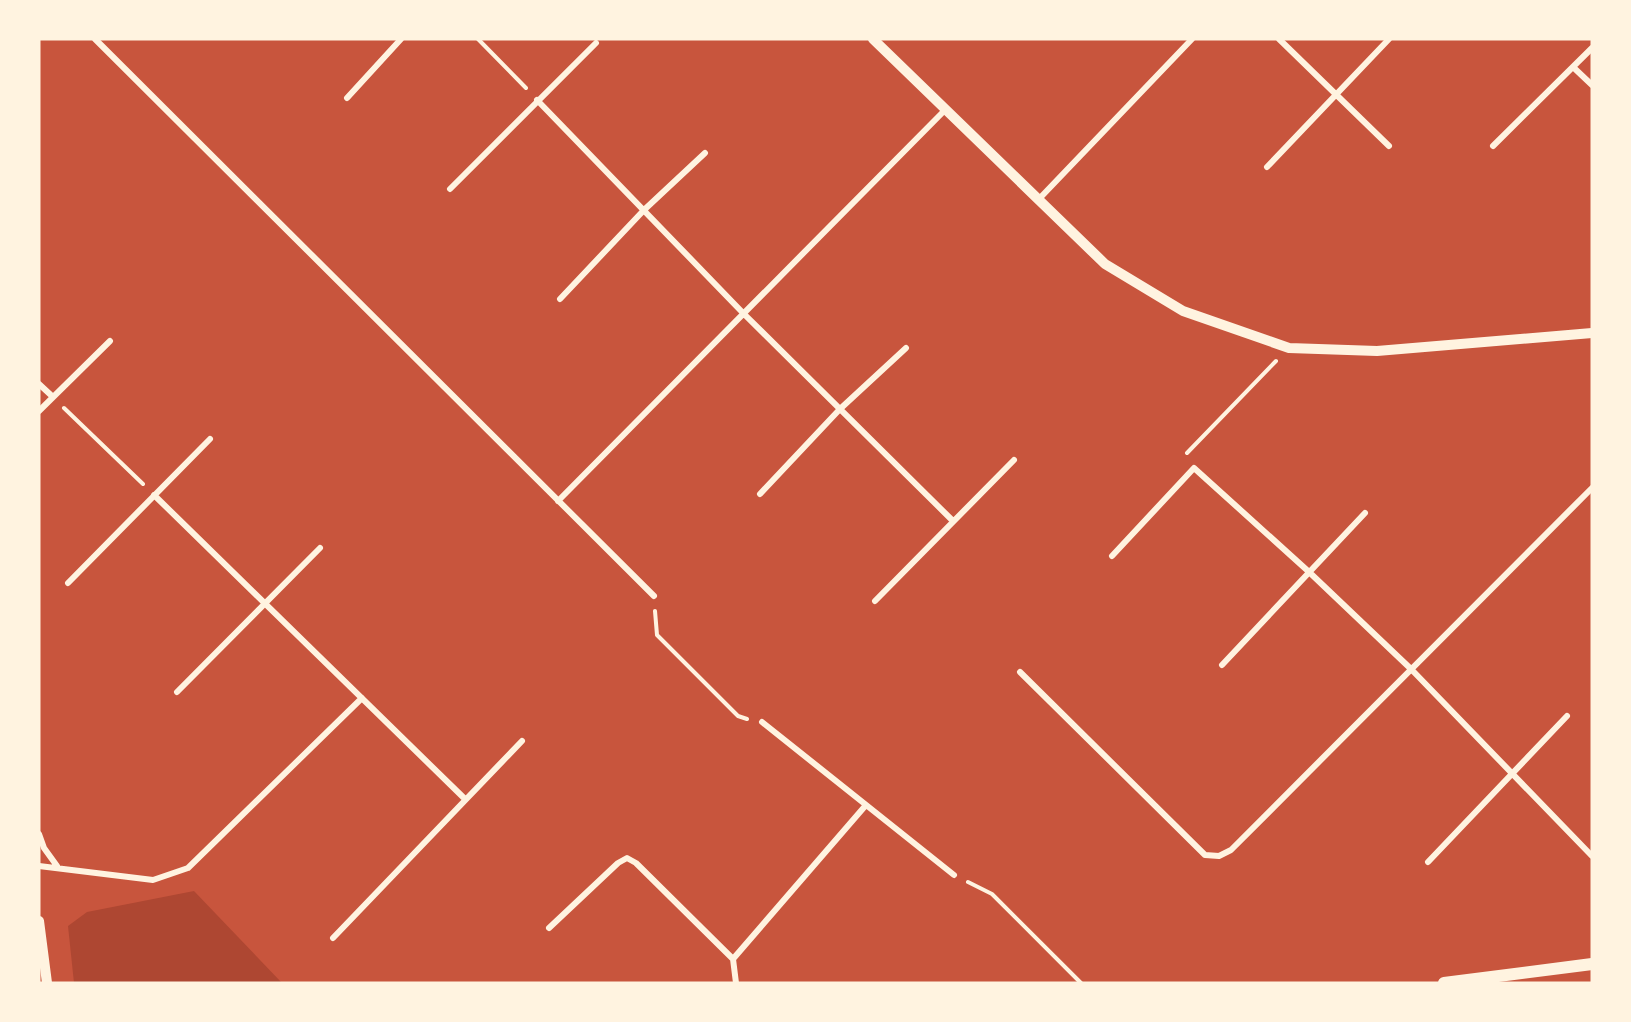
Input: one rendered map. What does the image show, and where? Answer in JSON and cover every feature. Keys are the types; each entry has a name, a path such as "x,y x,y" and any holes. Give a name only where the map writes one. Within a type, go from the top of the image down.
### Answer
{"main road":[{"path":"1444,983 1592,964"}],"street":[{"path":"95,39 654,597"},
{"path":"347,98 401,39"},
{"path":"873,39 1105,264 1183,311 1289,348 1377,351 1592,333"},
{"path":"1039,199 1192,39"},
{"path":"1279,39 1389,146"},
{"path":"1266,167 1389,39"},
{"path":"450,189 596,43"},
{"path":"1493,146 1592,48"},
{"path":"1573,67 1592,85"},
{"path":"537,100 744,314 952,520"},
{"path":"558,501 946,109"},
{"path":"560,299 644,210 705,153"},
{"path":"39,411 110,341"},
{"path":"760,494 840,409 906,348"},
{"path":"39,384 53,397"},
{"path":"68,583 210,439"},
{"path":"875,601 952,520 1014,460"},
{"path":"1112,556 1194,468 1308,571 1410,669 1592,856"},
{"path":"1020,672 1205,855 1219,856 1231,850 1592,488"},
{"path":"154,495 465,799"},
{"path":"1222,665 1365,513"},
{"path":"177,692 320,548"},
{"path":"39,866 57,866 153,880 188,868 362,698"},
{"path":"1428,862 1567,716"},
{"path":"762,722 954,875"},
{"path":"333,938 522,741"},
{"path":"733,959 866,805"},
{"path":"39,834 44,848 57,866"},
{"path":"549,928 618,863 627,858 636,863 733,959 736,983"},
{"path":"39,921 47,983"}],"path":[{"path":"478,39 537,100"},
{"path":"1194,468 1185,455 1289,348"},
{"path":"53,397 154,495"},
{"path":"654,597 657,635 738,716 762,722"},
{"path":"954,875 992,894 1081,983"}],"shaded area":[{"path":"194,891 282,983 74,983 68,926 87,912"}]}
